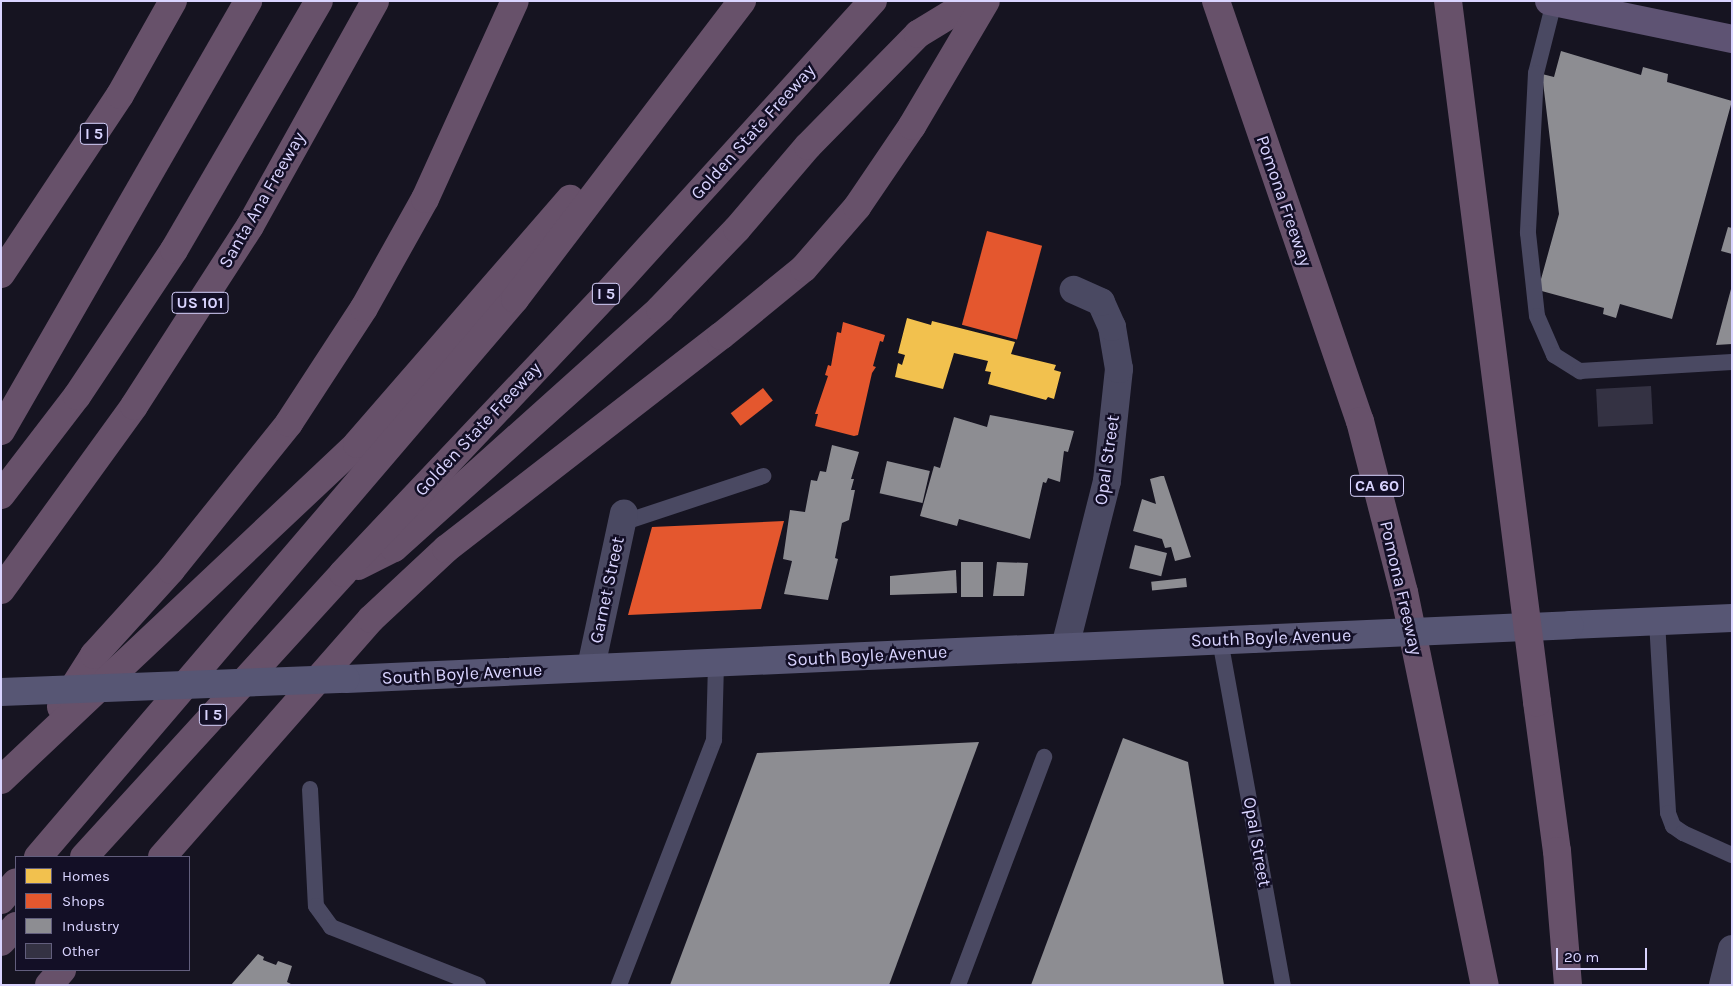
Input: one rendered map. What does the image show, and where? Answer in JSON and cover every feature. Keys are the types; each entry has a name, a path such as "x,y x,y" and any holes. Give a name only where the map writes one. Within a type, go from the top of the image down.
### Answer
{"highway":[{"name":"I 5","path":"4,275 120,95 173,1"},
{"path":"1,431 248,1"},
{"name":"US 101","path":"1,495 77,396 174,250 319,1"},
{"name":"Santa Ana Freeway","path":"1,590 134,406 250,226 375,1"},
{"path":"35,749 94,655 171,570 289,423 364,308 425,199 515,1"},
{"path":"1,780 357,444 742,1"},
{"path":"39,856 515,299 742,1"},
{"path":"343,573 394,548 532,427 660,309 737,229 808,146 918,34 972,1"},
{"path":"163,856 371,618 446,550 713,342 804,268 857,207 912,126 986,1"},
{"name":"Pomona Freeway","path":"1216,1 1360,421 1404,592 1485,985"},
{"path":"1448,1 1557,851 1568,985"},
{"name":"Golden State Freeway","path":"85,856 343,573 607,294 868,6"},
{"path":"1557,851 1584,985"},
{"path":"1,900 15,883"},
{"path":"1,942 15,927"},
{"path":"48,985 61,971"}],"main road":[{"path":"1552,2 1732,39"},
{"name":"South Boyle Avenue","path":"1,692 346,679 1732,618"}],"street":[{"name":"Opal Street","path":"1065,647 1107,481 1118,369 1112,327 1101,302 1074,290"},
{"name":"Garnet Street","path":"591,667 623,518"},
{"path":"1723,985 1732,949"}],"lane":[{"path":"1552,2 1536,72 1528,233 1537,316 1554,355 1580,370 1732,362"},
{"path":"623,518 763,476"},
{"path":"1657,621 1668,814 1673,826 1683,833 1732,855"},
{"name":"Opal Street","path":"1220,640 1283,985"},
{"path":"619,985 714,740 717,714 716,662"},
{"path":"958,985 1044,757"},
{"path":"310,789 316,906 331,927 478,985"}],"building: Homes":[{"path":"907,318 931,325 932,321 1015,342 1011,354 1056,365 1054,370 1061,372 1054,399 1048,397 1046,400 988,384 991,372 985,371 988,361 954,353 943,389 895,377 898,363 902,365 905,355 898,353"}],"building: Shops":[{"path":"987,231 1042,246 1017,339 962,325"},
{"path":"843,322 885,335 883,342 880,341 873,366 876,367 872,373 858,435 854,436 815,426 818,414 815,414 828,376 825,375 828,365 831,366 837,332 841,333"},
{"path":"763,388 773,401 741,426 731,413"},
{"path":"784,521 761,609 628,615 652,527"}],"building: Industry":[{"path":"1561,51 1641,75 1643,67 1668,74 1667,82 1732,101 1672,319 1620,304 1616,318 1603,314 1604,308 1538,290 1559,214 1542,74 1554,77"},
{"path":"1728,227 1732,228 1732,254 1721,251"},
{"path":"1731,289 1732,344 1716,345"},
{"path":"990,415 1074,431 1068,452 1064,451 1060,482 1048,478 1046,483 1043,482 1030,539 959,519 957,526 920,516 934,466 940,468 954,417 987,427"},
{"path":"832,445 859,452 851,479 854,479 851,490 855,490 849,520 842,523 835,558 838,559 828,600 784,594 792,561 783,559 790,510 805,512 811,480 817,481 820,471 826,472"},
{"path":"887,461 930,471 922,503 880,493"},
{"path":"1164,476 1191,557 1175,561 1171,547 1165,548 1162,539 1133,531 1142,499 1156,504 1150,479"},
{"path":"1135,545 1167,553 1161,576 1129,568"},
{"path":"961,562 983,562 983,597 961,597"},
{"path":"997,562 1028,563 1024,596 993,596"},
{"path":"956,570 957,593 890,595 890,576"},
{"path":"1186,578 1187,587 1152,591 1151,582"},
{"path":"1123,738 1188,762 1224,985 1031,985"},
{"path":"979,742 889,985 670,985 757,753"},
{"path":"258,954 264,957 263,960 276,965 278,961 292,966 287,982 293,985 231,985"}],"building: Other":[{"path":"1651,386 1653,424 1598,427 1596,389"}]}
